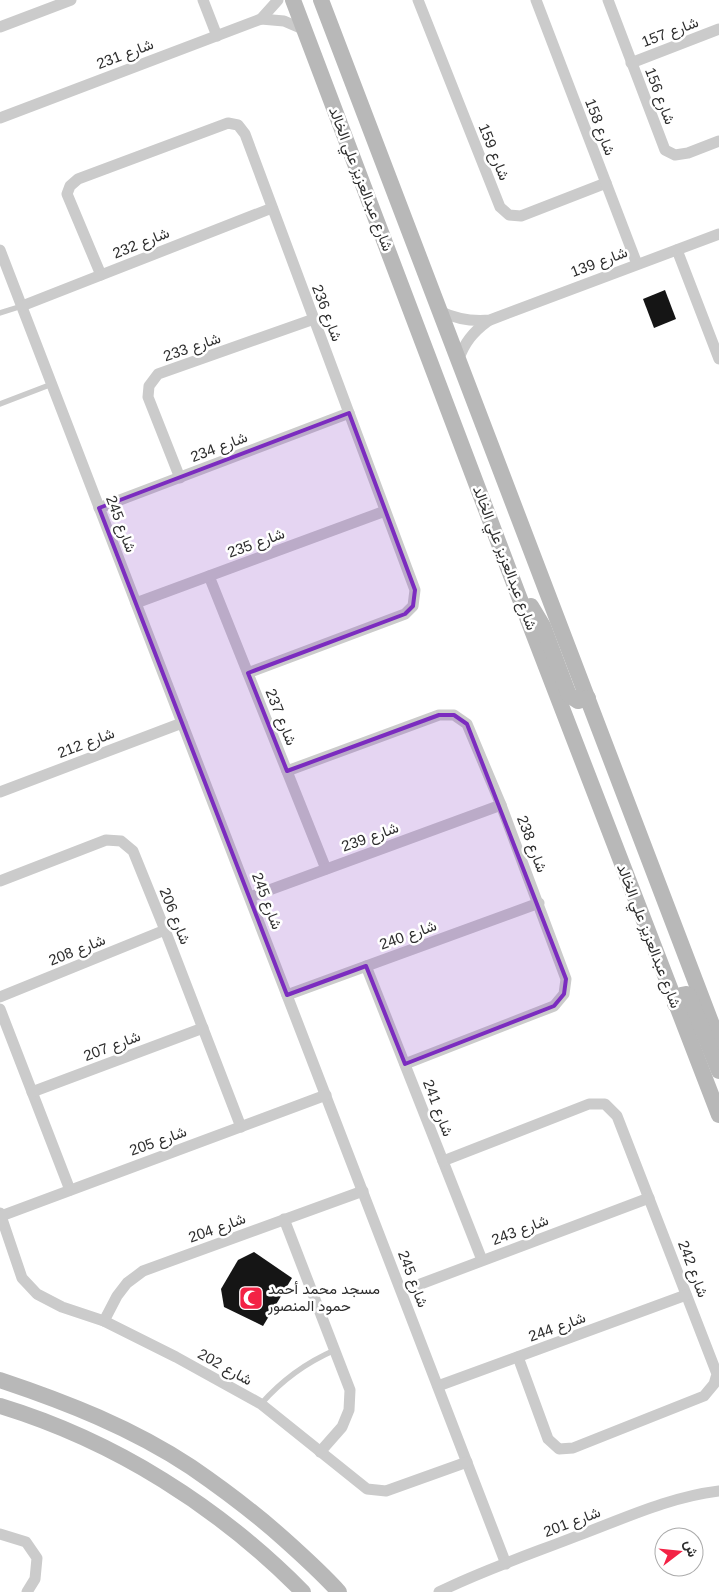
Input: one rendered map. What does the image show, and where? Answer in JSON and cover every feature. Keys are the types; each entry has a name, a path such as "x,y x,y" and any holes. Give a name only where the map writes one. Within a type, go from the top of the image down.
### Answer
{"street":[{"path":"0,27 71,0"},
{"path":"203,0 217,36"},
{"name":"شارع 231","path":"261,19 278,0"},
{"name":"شارع عبدالعزيز علي الخالد","path":"293,0 518,594 719,1114"},
{"name":"شارع عبدالعزيز علي الخالد","path":"321,0 719,1043"},
{"name":"شارع 159","path":"418,0 500,207 509,215 521,216 606,183"},
{"name":"شارع 158","path":"536,0 637,264"},
{"name":"شارع 156","path":"608,0 665,150 675,154 688,153 719,141"},
{"name":"شارع 231","path":"0,118 261,19 284,21 305,30"},
{"name":"شارع 157","path":"631,63 719,29"},
{"name":"شارع 236","path":"101,275 67,194 70,186 78,179 228,123 238,125 245,134 415,590 413,606 404,614 248,673"},
{"path":"356,165 370,164 380,155"},
{"path":"364,187 376,178 388,178"},
{"name":"شارع 232","path":"22,306 272,208"},
{"name":"شارع 139","path":"439,311 448,316 469,321 490,320 719,234"},
{"name":"شارع 245","path":"0,250 506,1564"},
{"path":"677,250 719,359"},
{"name":"شارع 233","path":"180,478 148,397 149,386 158,374 314,319"},
{"name":"شارع 139","path":"458,361 470,337 490,320"},
{"name":"شارع 234","path":"99,508 349,413"},
{"name":"شارع 235","path":"136,603 386,511"},
{"name":"شارع 237","path":"209,576 326,869"},
{"path":"518,594 531,607 543,626 569,695 578,701 588,698"},
{"name":"شارع 238","path":"287,771 439,715 454,715 467,724 501,805 566,979 564,994 554,1006 405,1064"},
{"name":"شارع 212","path":"0,792 182,723"},
{"name":"شارع 239","path":"250,897 501,805"},
{"name":"شارع 206","path":"0,880 106,840 121,841 133,851 241,1127"},
{"name":"شارع 240","path":"287,995 539,903"},
{"name":"شارع 208","path":"0,997 165,930"},
{"name":"شارع 241","path":"366,966 482,1260"},
{"path":"676,1004 680,995 686,994 689,996 719,1071"},
{"path":"0,1009 70,1190"},
{"name":"شارع 207","path":"32,1092 203,1028"},
{"name":"شارع 205","path":"1,1215 326,1095"},
{"name":"شارع 242","path":"443,1161 589,1104 605,1104 617,1116 717,1374 714,1384 704,1396 573,1448 559,1449 548,1439 518,1357"},
{"name":"شارع 204","path":"104,1320 117,1296 127,1283 143,1271 363,1191"},
{"name":"شارع 243","path":"402,1292 649,1198"},
{"name":"شارع 202","path":"1,1215 22,1278 37,1294 62,1308 104,1320 261,1404 367,1489 386,1491 467,1462"},
{"path":"284,1219 350,1390 349,1410 342,1427 320,1452"},
{"name":"شارع 244","path":"438,1386 686,1295"},
{"path":"0,1380 96,1416 158,1447 190,1466 266,1523 339,1592"},
{"path":"0,1406 64,1429 124,1457 184,1493 229,1526 270,1560 303,1592"},
{"name":"شارع 201","path":"439,1592 666,1502 719,1491"},
{"path":"0,1534 26,1542 37,1558 35,1579 27,1592"}],"lane":[{"path":"0,313 22,306"},
{"path":"0,404 52,384"},
{"path":"261,1404 294,1372 335,1350"}],"highlighted area":[{"path":"349,413 415,590 413,606 405,614 248,673 287,771 439,715 454,715 467,724 566,979 564,994 554,1006 405,1064 366,966 287,995 99,508"}],"building":[{"path":"665,290 676,319 654,328 643,299"},
{"name":"مسجد محمد أحمد حمود المنصور","path":"254,1252 292,1278 263,1326 224,1307 221,1289 238,1260"}],"place":[{"name":"مسجد محمد أحمد حمود المنصور","path":"251,1298"}]}
